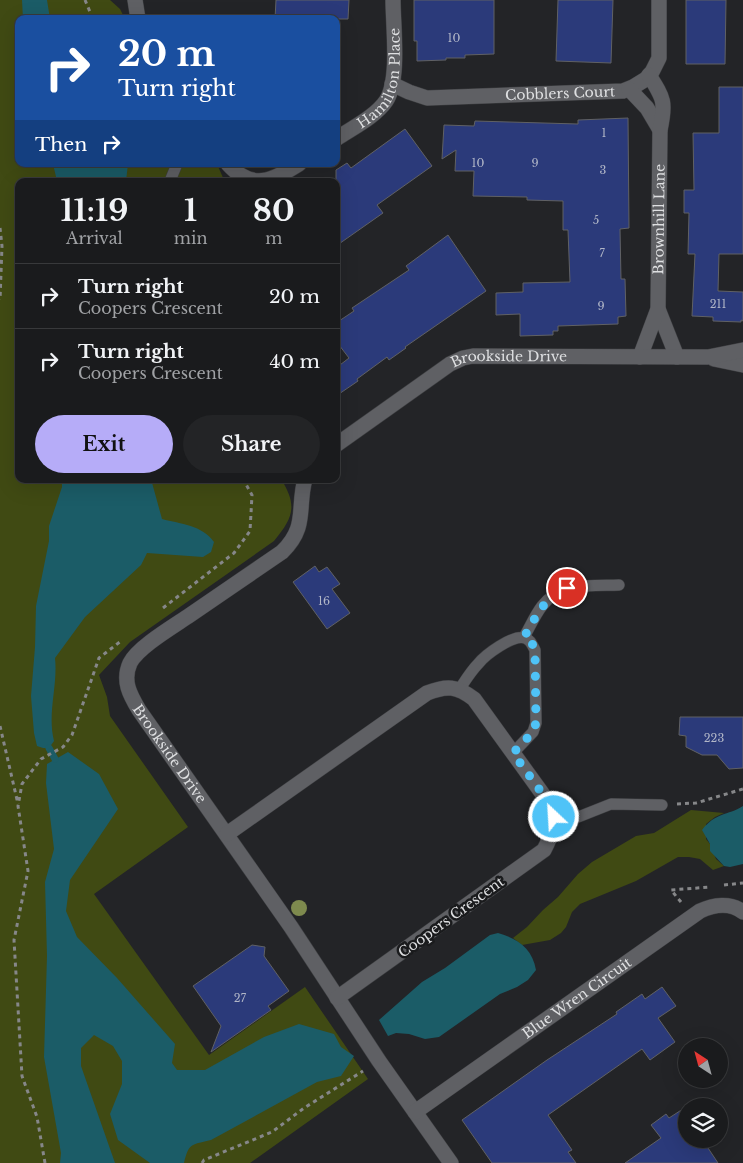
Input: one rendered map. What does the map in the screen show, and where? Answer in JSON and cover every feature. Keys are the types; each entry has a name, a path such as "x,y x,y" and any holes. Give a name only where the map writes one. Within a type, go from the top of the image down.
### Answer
{"street":[{"path":"135,0 137,15"},
{"name":"Hamilton Place","path":"340,135 374,113 386,100 392,84 394,68 393,0"},
{"path":"649,75 659,58 659,0"},
{"name":"Cobblers Court","path":"392,84 427,98 615,92 629,89 649,75"},
{"name":"Brownhill Lane","path":"640,357 658,310 660,130 664,107 659,91 649,75"},
{"path":"629,89 647,108 660,130"},
{"path":"231,167 246,178"},
{"path":"274,178 294,167"},
{"name":"Brownhill Lane","path":"658,310 677,357"},
{"name":"Brookside Drive","path":"340,441 432,377 463,358 473,356 708,357 743,350"},
{"name":"Brookside Drive","path":"708,357 743,365"},
{"name":"Brookside Drive","path":"304,483 300,524 289,545 282,552 142,649 131,662 127,674 129,693 311,956 379,1061 451,1163"},
{"path":"227,834 427,693 439,688 452,687 464,691 474,699 552,807 553,827"},
{"name":"Coopers Crescent","path":"337,998 544,850 553,827"},
{"name":"Blue Wren Circuit","path":"414,1112 700,911 710,906 727,905 743,912"}],"lane":[{"path":"524,637 542,606 558,592 567,588 620,585"},
{"path":"459,690 478,663 490,652 514,639 524,637 531,641 535,650 536,723 533,732 513,753"},
{"path":"553,827 611,804 662,805"}],"path":[{"path":"85,0 91,15"},
{"path":"0,228 2,246 0,300"},
{"path":"0,726 18,806 28,872 14,940 22,1076 37,1117 45,1163"},
{"path":"18,806 22,784 41,759 64,747"},
{"path":"662,805 696,803 743,789"},
{"path":"202,1163 204,1160 272,1132 304,1108 379,1061"}],"green space":[{"path":"0,0 110,0 120,9 123,15 15,15 15,167 218,167 223,178 15,178 15,483 283,483 290,497 291,512 286,525 274,541 130,642 99,675 107,697 110,716 188,827 94,894 209,1055 305,987 368,1079 250,1163 0,1163"},
{"path":"691,810 724,813 706,824 706,839 716,859 724,866 713,870 700,859 678,857 636,881 580,904 572,912 566,927 561,933 550,940 522,945 513,938 527,927 592,862 636,836 654,833"}],"water":[{"path":"22,0 47,0 49,15 23,15"},
{"path":"54,167 128,167 126,178 56,178"},
{"path":"62,483 152,483 162,519 197,529 209,536 214,542 211,552 203,557 147,553 141,565 85,617 55,658 56,668 52,710 54,741 49,748 43,748 37,746 34,733 31,696 36,606 49,541 49,526"},
{"path":"68,752 99,774 118,809 70,880 66,911 77,937 117,978 175,1044 172,1063 177,1070 205,1070 264,1037 299,1024 334,1034 341,1047 354,1056 341,1076 317,1082 211,1140 192,1146 184,1163 150,1163 118,1140 110,1114 122,1084 122,1061 113,1046 94,1035 81,1048 81,1066 115,1163 60,1163 61,1153 44,1057 47,956 45,882 54,849 46,783 47,764"},
{"path":"743,806 743,864 730,867 724,866 710,851 710,844 702,830 717,817"},
{"path":"498,933 518,942 531,956 536,970 528,980 500,994 439,1037 425,1039 409,1034 396,1033 388,1036 379,1020 422,982 445,968 490,935"}],"building":[{"path":"276,0 349,0 348,19 340,19 340,15 275,15"},
{"path":"414,0 494,0 494,54 465,55 465,58 446,58 446,60 417,61 417,41 414,41"},
{"path":"558,0 613,0 611,63 556,61"},
{"path":"686,0 726,0 725,64 686,64"},
{"path":"719,87 743,87 743,254 719,254 718,291 743,292 743,321 741,320 741,322 713,321 713,317 692,316 695,254 688,254 689,213 684,213 684,190 694,190 693,133 719,133"},
{"path":"628,118 629,228 620,229 621,279 625,279 626,316 618,317 618,324 558,326 558,331 553,331 553,335 520,336 520,314 496,315 496,293 523,292 523,283 570,282 568,230 563,230 563,201 527,200 527,197 473,196 474,171 455,171 456,150 442,159 444,125 474,126 475,121 578,124 578,120"},
{"path":"405,129 432,166 377,205 383,213 340,243 340,178 336,178 336,170 347,163 351,168"},
{"path":"448,235 486,291 389,360 387,357 340,393 340,365 349,358 340,346 340,320 354,311 352,308 409,270 406,266"},
{"path":"315,566 319,572 327,567 340,584 332,589 350,613 327,629 293,582"},
{"path":"680,717 743,717 743,768 729,769 717,755 702,755 686,747 686,736 679,735"},
{"path":"252,945 265,947 264,956 289,991 268,1006 271,1010 211,1052 221,1026 193,986"},
{"path":"662,987 676,1006 658,1018 675,1042 650,1060 642,1049 548,1115 572,1150 568,1152 576,1163 492,1163 462,1120 547,1060 617,1014 616,1012 642,994 645,999"},
{"path":"678,1112 678,1148 708,1148 718,1163 625,1163 661,1138 651,1125 666,1114 669,1118"}],"waterway":[{"path":"49,748 55,759"}],"route":[{"path":"554,817 552,807 513,753 533,732 536,723 535,650 531,641 524,637 542,606 558,592 567,588"}]}
